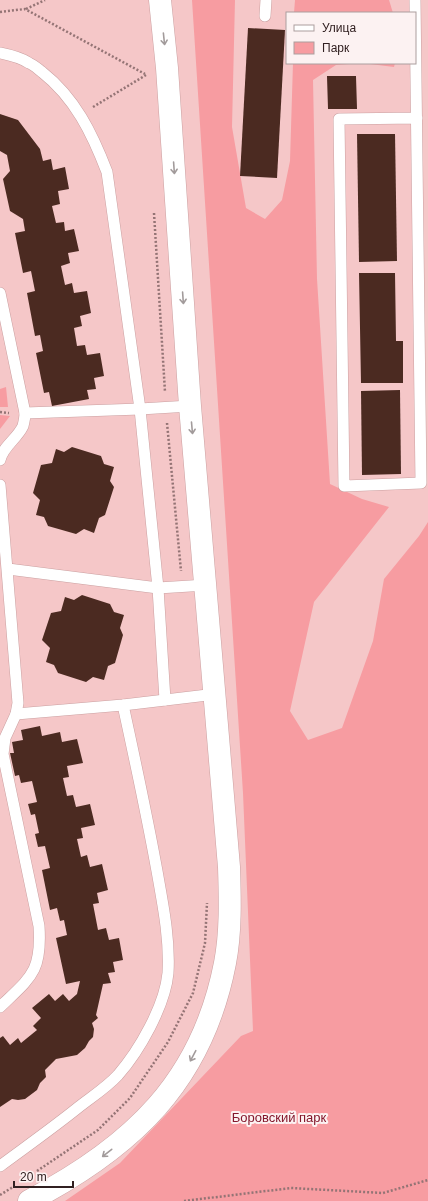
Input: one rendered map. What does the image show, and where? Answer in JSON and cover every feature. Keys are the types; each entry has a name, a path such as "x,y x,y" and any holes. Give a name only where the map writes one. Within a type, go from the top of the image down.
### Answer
{"street":[{"path":"29,1201 69,1180 91,1165 138,1127 158,1106 178,1081 191,1061 209,1021 225,962 230,903 229,866 216,694 190,406 167,68 160,0"}],"lane":[{"path":"265,16 266,0"},
{"path":"415,0 415,12"},
{"path":"0,53 11,55 30,63 66,93 80,114 98,148 107,172 140,409 158,588 164,700"},
{"path":"416,59 417,118 421,483 344,486 339,119 417,118"},
{"path":"0,293 26,413 23,426 17,436 8,445 0,460"},
{"path":"26,413 190,406"},
{"path":"0,485 18,690 16,714 5,738 3,754 39,926 40,950 38,961 29,979 0,1007"},
{"path":"8,569 158,588 206,585"},
{"path":"16,714 123,705 216,694"},
{"path":"0,1166 47,1132 117,1076 136,1052 152,1023 163,995 168,974 167,933 154,851 123,705"}],"path":[{"path":"0,12 25,10 45,0"},
{"path":"25,10 146,74 167,68"},
{"path":"184,1201 291,1188 383,1193 428,1180"}],"green space":[{"name":"Боровский парк","path":"192,0 235,0 232,127 246,208 265,219 282,200 290,161 293,64 349,64 336,65 313,80 317,279 330,484 362,499 389,507 314,602 290,711 308,740 342,728 373,641 384,579 419,536 428,522 428,1201 65,1201 120,1163 241,1036 253,1031 243,793"},
{"path":"295,0 389,0 393,12 294,12"},
{"path":"370,64 395,64 394,67"},
{"path":"6,387 8,407 0,407 0,389"},
{"path":"0,415 10,416 0,429"}],"building":[{"path":"248,28 285,30 277,178 240,176"},
{"path":"327,76 356,76 357,109 328,109"},
{"path":"0,114 18,120 40,149 43,161 51,159 53,170 65,167 69,189 58,191 60,204 52,206 56,223 64,222 65,231 74,229 79,251 68,253 70,263 61,266 65,285 72,283 74,293 87,291 91,313 80,316 82,326 74,328 77,346 85,345 87,355 100,353 104,376 94,378 96,389 87,390 89,399 52,406 49,392 44,393 36,353 43,351 40,335 35,336 27,293 35,291 31,271 23,273 15,233 25,231 23,219 10,211 3,179 10,171 7,155 0,151"},
{"path":"357,134 395,134 397,261 359,262"},
{"path":"359,273 395,273 396,341 403,341 403,383 361,383"},
{"path":"400,390 401,474 362,475 361,391"},
{"path":"72,447 101,456 104,464 114,467 110,481 114,487 105,515 99,518 94,533 84,529 76,534 48,526 44,517 36,515 40,500 33,493 41,465 52,463 56,449 64,452"},
{"path":"82,595 110,604 114,612 124,615 120,628 123,635 115,663 108,666 104,680 93,677 86,682 58,673 54,665 46,662 50,648 42,640 51,613 61,611 65,597 74,600"},
{"path":"40,726 42,736 60,732 62,742 77,739 83,763 67,766 69,777 63,778 67,796 73,795 76,807 90,804 95,825 81,828 83,838 77,839 81,857 87,855 90,867 102,864 108,890 97,893 99,903 93,904 98,930 106,928 109,940 119,938 123,960 113,962 115,972 108,973 111,983 103,984 96,1015 98,1018 92,1023 94,1029 93,1037 85,1048 77,1055 56,1059 45,1070 46,1077 40,1083 37,1090 25,1099 12,1099 0,1107 0,1038 3,1036 10,1045 18,1038 21,1043 37,1030 33,1026 41,1018 32,1008 49,994 55,1001 63,994 69,1001 77,994 80,981 66,984 56,938 67,935 64,920 60,921 57,908 50,910 42,870 50,868 45,846 38,847 35,834 39,833 35,814 31,815 28,804 37,802 32,781 21,783 19,775 15,776 10,753 14,753 12,742 23,740 21,730"}]}
